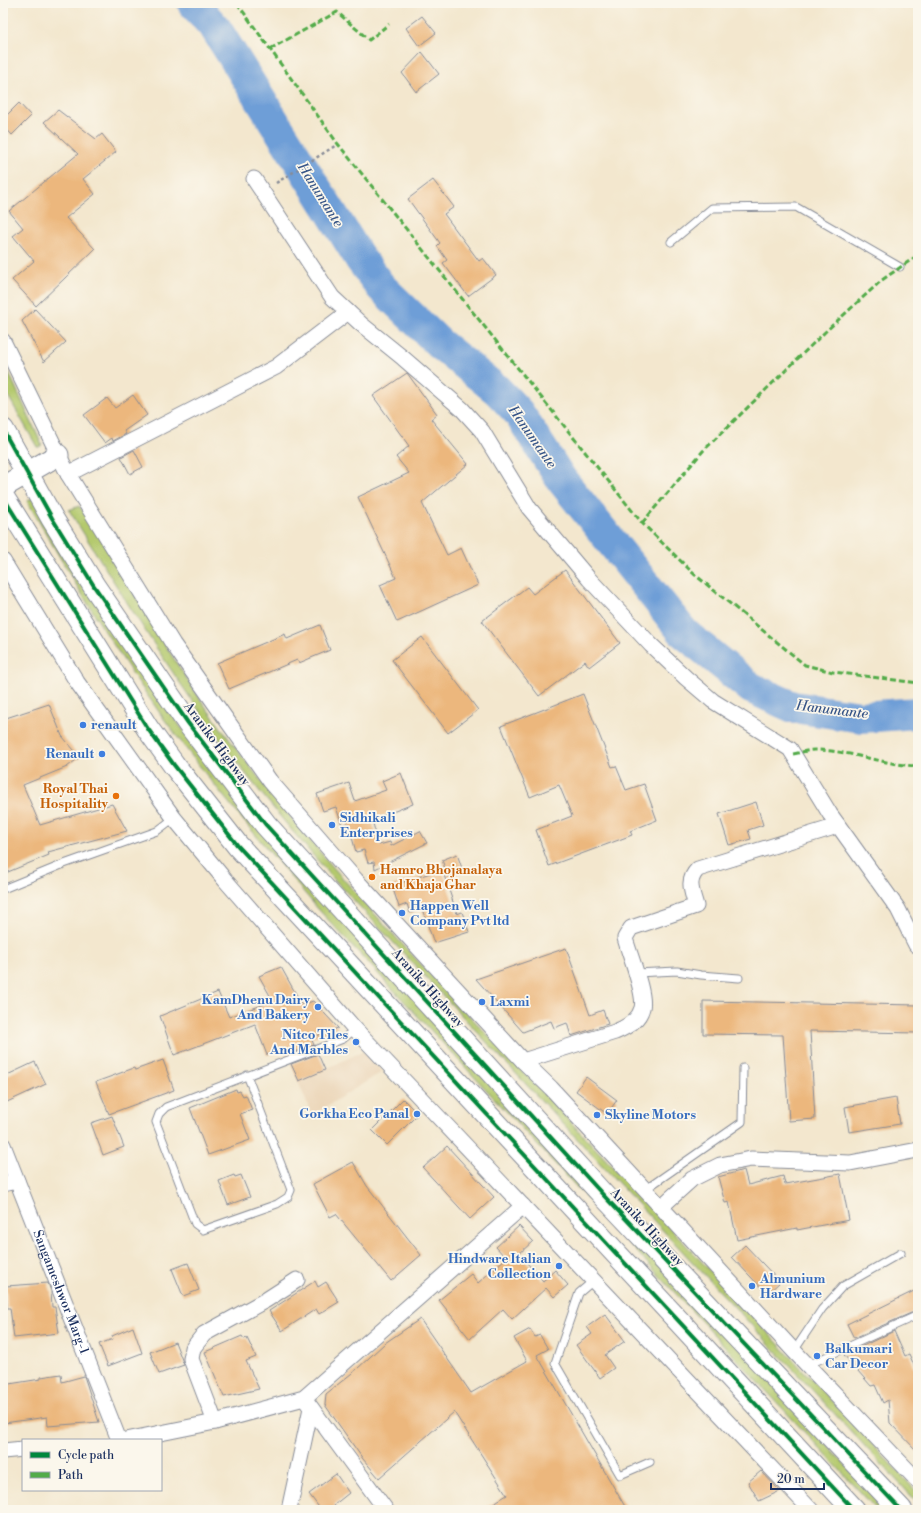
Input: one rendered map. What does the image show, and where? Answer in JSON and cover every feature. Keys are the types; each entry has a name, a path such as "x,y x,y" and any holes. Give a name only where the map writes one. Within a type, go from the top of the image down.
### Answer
{"highway":[{"name":"Araniko Highway","path":"3,430 52,518 98,593 188,722 266,825 606,1198 902,1510"},
{"path":"3,497 148,729 174,765 238,846 854,1510"}],"main road":[{"path":"3,487 58,455"}],"street":[{"path":"254,179 332,297 462,409 482,431 494,448 529,508 542,526 651,645 713,701 790,749 837,824 898,909 917,946"},
{"path":"68,474 276,367 348,312"},
{"path":"3,340 68,474 173,644 270,781 356,880 523,1061 551,1088 646,1189 794,1351 918,1481"},
{"path":"3,561 77,682 174,818 355,1029 811,1510"},
{"path":"523,1061 615,1032 627,1026 642,1009 643,998 625,938 631,928 696,906 689,884 692,875 698,869 831,828 837,824"},
{"name":"Sangameshwor Marg-1","path":"3,1145 10,1182 119,1439"},
{"path":"662,1207 692,1178 720,1165 751,1159 850,1163 918,1150"},
{"path":"131,1439 307,1403 523,1206"},
{"path":"215,1422 191,1359 193,1348 204,1334 266,1300 297,1280"},
{"path":"289,1510 307,1403"},
{"path":"307,1403 386,1510"},
{"path":"3,1451 22,1449"}],"lane":[{"path":"671,242 712,208 796,206 900,267"},
{"path":"3,889 64,864 157,831 174,818"},
{"path":"636,974 677,971 701,975 739,978"},
{"path":"247,1075 291,1190 288,1197 277,1204 203,1230 195,1224 156,1122 159,1114 166,1107 247,1075 343,1039 355,1029"},
{"path":"646,1189 742,1122 743,1068"},
{"path":"794,1351 822,1309 843,1286 901,1253"},
{"path":"593,1281 579,1293 555,1363 620,1475 650,1462"},
{"path":"808,1365 918,1315"}],"path":[{"path":"271,186 338,144"}],"shaded area":[{"path":"363,1051 382,1072 312,1115 292,1067 320,1055 326,1069"}],"green space":[{"path":"3,360 42,445 39,447 37,447 3,387"},
{"path":"32,498 180,726 886,1510 877,1510 319,910 273,856 184,746 127,666 83,596 27,501"},
{"path":"79,506 87,516 158,633 203,703 282,807 324,857 412,954 918,1493 918,1503 332,877 296,836 228,750 179,682 69,510"}],"building":[{"path":"422,16 436,33 419,46 406,28"},
{"path":"422,52 439,74 416,92 402,73"},
{"path":"19,103 31,116 12,135 3,125 3,119"},
{"path":"58,110 96,139 102,134 116,152 83,179 95,194 66,218 95,249 36,306 12,280 34,261 13,236 23,228 9,211 78,154 44,122"},
{"path":"433,180 454,207 444,214 479,261 483,258 496,275 468,296 443,263 447,260 437,246 440,243 408,199"},
{"path":"35,309 66,342 44,362 22,321"},
{"path":"407,373 437,414 431,419 468,464 422,503 447,555 461,548 478,585 397,622 380,585 396,578 358,497 409,473 396,457 409,446 373,396"},
{"path":"133,395 147,415 124,431 126,434 113,441 112,438 105,443 84,415 107,398 115,408"},
{"path":"134,450 143,467 130,474 121,457"},
{"path":"565,570 620,643 589,667 585,661 539,696 482,621 527,587 533,594"},
{"path":"320,625 330,650 299,663 297,660 229,689 217,663 285,634 287,639"},
{"path":"422,637 478,710 448,733 392,660"},
{"path":"583,694 612,767 616,766 626,790 644,784 657,820 630,831 632,835 549,866 536,830 572,816 559,785 530,797 501,726"},
{"path":"49,704 62,736 80,757 67,767 23,785 40,825 112,804 127,831 48,852 49,855 3,874 3,719"},
{"path":"401,773 413,804 372,820 379,845 390,842 391,846 420,831 427,843 375,869 374,862 368,863 364,850 356,852 348,823 342,825 336,807 323,811 317,794 349,783 355,801 386,790 382,781"},
{"path":"756,802 763,825 748,830 751,839 729,845 719,814"},
{"path":"457,854 463,871 448,877 442,860"},
{"path":"442,869 457,914 462,912 469,932 434,943 422,909 410,913 407,904 399,907 392,886"},
{"path":"566,948 590,1015 603,1010 608,1024 571,1036 567,1023 554,1028 551,1021 523,1032 476,979"},
{"path":"281,967 302,1005 313,1001 338,1028 311,1038 314,1045 287,1055 284,1048 267,1055 255,1024 174,1055 160,1016 218,992 229,1017 273,1001 259,976"},
{"path":"703,1001 918,1005 918,1033 810,1031 815,1119 789,1121 783,1035 703,1034"},
{"path":"318,1054 325,1070 299,1081 291,1064"},
{"path":"163,1060 174,1090 109,1114 96,1082 134,1068 135,1070"},
{"path":"35,1062 46,1084 7,1102 3,1093 3,1077"},
{"path":"586,1077 617,1100 607,1114 576,1091"},
{"path":"236,1089 237,1092 240,1091 243,1096 246,1095 252,1110 240,1114 250,1140 208,1155 190,1108"},
{"path":"896,1098 900,1124 849,1132 845,1107"},
{"path":"403,1099 418,1114 387,1145 372,1130"},
{"path":"112,1116 124,1147 103,1155 91,1123"},
{"path":"447,1146 494,1197 470,1219 423,1168"},
{"path":"353,1162 367,1186 421,1255 391,1281 336,1214 330,1217 313,1184"},
{"path":"744,1170 748,1185 783,1176 785,1184 840,1174 849,1220 797,1230 797,1228 737,1240 729,1202 725,1203 718,1177"},
{"path":"234,1175 235,1177 241,1175 250,1197 228,1205 219,1181"},
{"path":"519,1226 533,1241 519,1254 543,1281 555,1270 568,1285 554,1297 546,1288 512,1319 503,1309 470,1339 439,1300 471,1274 478,1283 506,1258 496,1247"},
{"path":"745,1245 780,1282 767,1294 732,1257"},
{"path":"188,1263 199,1290 183,1296 172,1269"},
{"path":"315,1281 318,1287 326,1282 339,1302 319,1314 316,1309 282,1331 269,1311"},
{"path":"48,1283 51,1291 52,1307 55,1307 59,1333 14,1338 10,1308 7,1308 6,1286"},
{"path":"918,1289 918,1310 854,1338 847,1324"},
{"path":"605,1314 625,1341 605,1355 614,1368 600,1378 576,1345 592,1334 587,1327"},
{"path":"420,1319 471,1393 527,1361 514,1338 530,1329 535,1337 540,1335 548,1349 537,1355 627,1510 482,1510 507,1495 454,1412 379,1478 363,1459 325,1405 326,1394 357,1369 385,1343"},
{"path":"133,1327 142,1353 108,1366 99,1344 113,1339 112,1336"},
{"path":"894,1331 905,1356 909,1354 918,1374 918,1452 890,1423 888,1400 883,1403 875,1385 871,1386 844,1355"},
{"path":"242,1336 244,1339 247,1338 256,1357 246,1361 259,1389 224,1397 205,1352"},
{"path":"175,1342 184,1365 159,1374 150,1352"},
{"path":"61,1374 62,1382 84,1376 99,1422 48,1426 47,1417 4,1423 3,1385"},
{"path":"761,1471 780,1491 759,1501 748,1482"},
{"path":"336,1474 349,1493 334,1505 338,1510 321,1510 309,1494"}],"waterway":[{"name":"Hanumante","path":"193,3 216,29 361,260 381,287 440,344 497,390 518,412 561,479 684,633 751,688 793,707 861,717 918,713"}],"marked path":[{"path":"237,3 338,144 642,523 694,574 805,665 833,672 918,683"},
{"path":"270,49 337,12 369,40 389,24"},
{"path":"642,523 703,451 825,332 882,280 918,255"},
{"path":"793,754 811,750 841,752 892,763 918,766"}],"cycle path":[{"path":"3,430 52,518 94,586 188,723 266,825 606,1198 901,1510"},
{"path":"3,497 148,729 174,765 238,846 854,1510"}],"place":[{"name":"renault","path":"83,725"},
{"name":"Renault","path":"102,754"},
{"name":"Royal Thai Hospitality","path":"116,796"},
{"name":"Sidhikali Enterprises","path":"332,825"},
{"name":"Hamro Bhojanalaya and Khaja Ghar","path":"372,877"},
{"name":"Happen Well Company Pvt ltd","path":"402,913"},
{"name":"Laxmi","path":"482,1002"},
{"name":"KamDhenu Dairy And Bakery","path":"318,1007"},
{"name":"Nitco Tiles And Marbles","path":"356,1042"},
{"name":"Gorkha Eco Panal","path":"417,1114"},
{"name":"Skyline Motors","path":"597,1115"},
{"name":"Hindware Italian Collection","path":"559,1266"},
{"name":"Almunium Hardware","path":"752,1286"},
{"name":"Balkumari Car Decor","path":"817,1356"}]}
